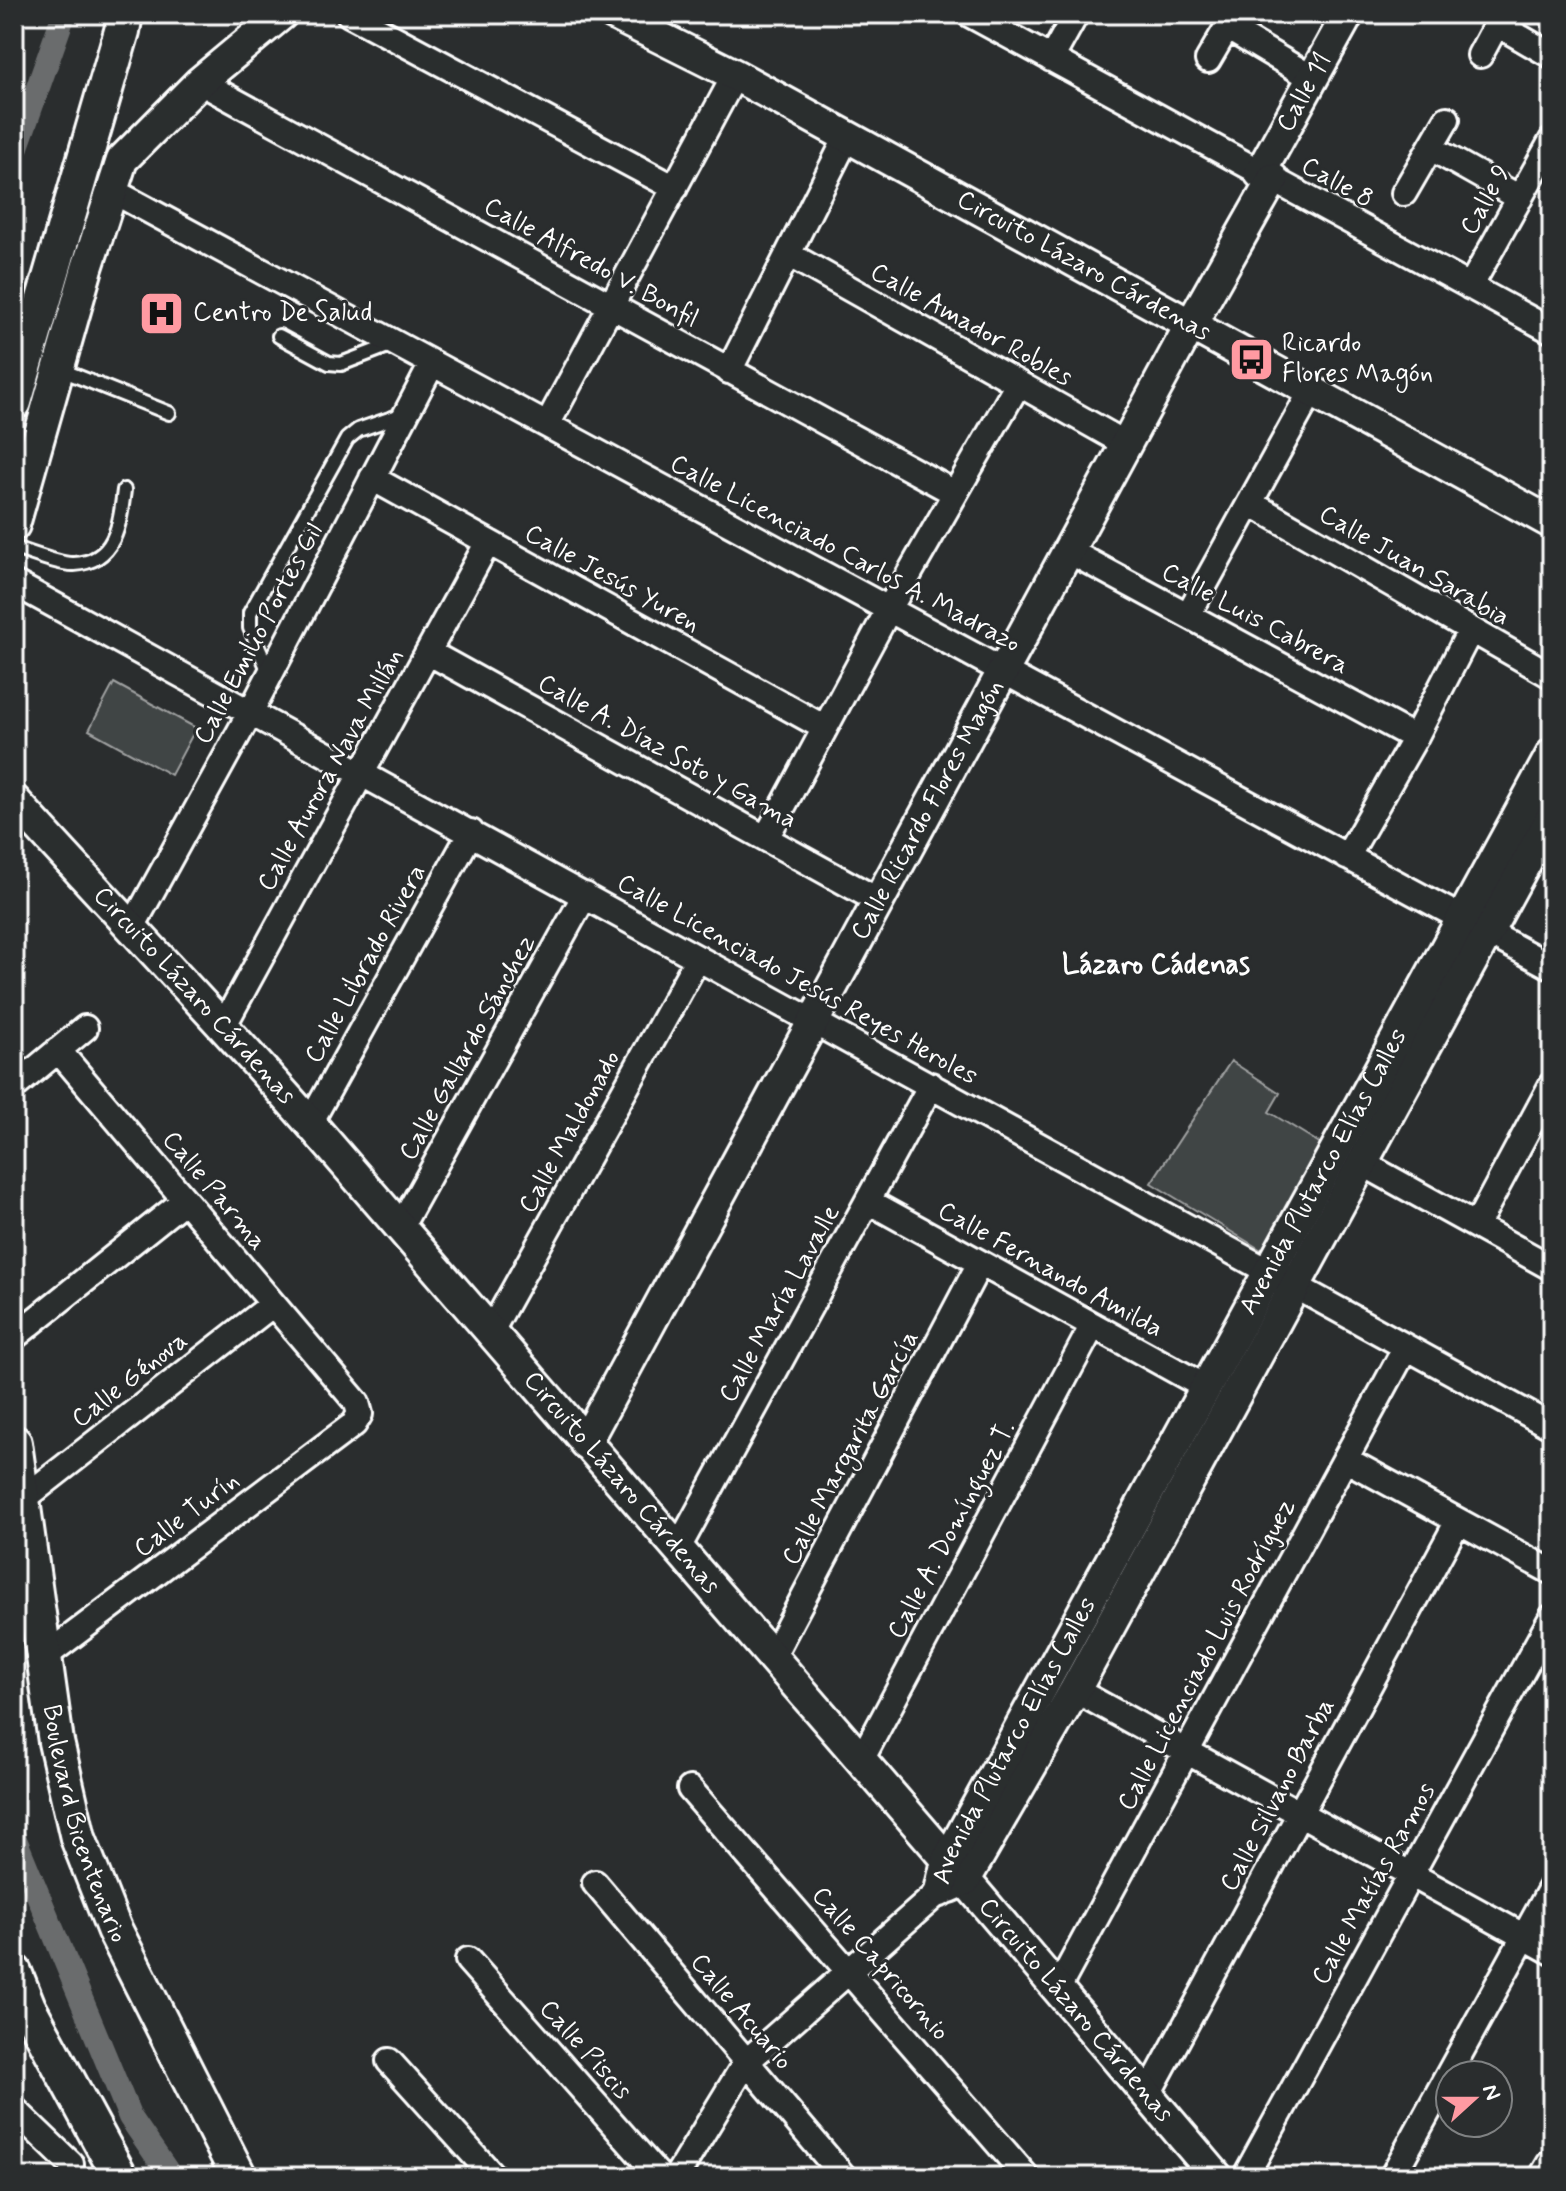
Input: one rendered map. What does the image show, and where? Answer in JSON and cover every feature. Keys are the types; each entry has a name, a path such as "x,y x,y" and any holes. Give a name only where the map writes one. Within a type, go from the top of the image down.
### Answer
{"main road":[{"path":"14,402 125,14"},
{"name":"Boulevard Bicentenario","path":"17,1470 56,1742 78,1838 114,1929 239,2177"},
{"path":"14,1972 28,2007 120,2177"}],"street":[{"path":"14,525 87,268 122,160 200,82 282,14"},
{"path":"349,14 675,188"},
{"name":"Circuito Lázaro Cárdenas","path":"613,14 735,75 1552,523"},
{"name":"Calle 8","path":"969,14 1552,331"},
{"path":"1051,59 1076,14"},
{"name":"Calle 11","path":"1267,176 1312,78 1348,14"},
{"path":"1480,55 1499,19 1552,56"},
{"path":"1208,60 1231,21 1312,78"},
{"path":"547,425 735,75"},
{"name":"Calle Alfredo V. Bonfil","path":"200,82 955,493"},
{"path":"1404,193 1447,119"},
{"path":"93,133 106,145 131,150"},
{"path":"729,371 847,137"},
{"name":"Calle 9","path":"1470,287 1552,140"},
{"path":"1431,148 1520,198"},
{"path":"82,171 81,249 87,268"},
{"name":"Calle Ricardo Flores Magón","path":"585,1443 1004,672 1267,176"},
{"name":"Calle Licenciado Carlos A. Madrazo","path":"111,190 1552,967"},
{"name":"Calle Amador Robles","path":"788,254 1126,444"},
{"name":"Calle Emilio Portes Gil","path":"131,929 251,711 432,364"},
{"path":"766,838 889,609 1018,384"},
{"path":"1188,615 1311,392"},
{"name":"Calle Jesús Yuren","path":"372,478 825,728"},
{"name":"Calle Juan Sarabia","path":"1250,503 1552,676"},
{"name":"Calle Aurora Nava Millán","path":"224,1025 488,542"},
{"name":"Calle Luis Cabrera","path":"1069,551 1415,738"},
{"name":"Calle Licenciado Jesús Reyes Heroles","path":"14,583 1552,1427"},
{"path":"1347,857 1415,738 1470,631"},
{"name":"Calle A. Díaz Soto y Gama","path":"428,652 879,901"},
{"name":"Avenida Plutarco Elías Calles","path":"951,1877 1075,1690 1362,1163 1475,926 1552,754"},
{"name":"Circuito Lázaro Cárdenas","path":"14,800 131,929 224,1025 310,1123 860,1762 951,1877 1057,1990 1217,2177"},
{"name":"Avenida Plutarco Elías Calles","path":"951,1877 1205,1387 1269,1271 1475,926 1552,815"},
{"name":"Calle Librado Rivera","path":"310,1123 471,832"},
{"name":"Calle Gallardo Sánchez","path":"400,1228 585,895"},
{"name":"Calle Maldonado","path":"490,1333 698,958"},
{"path":"14,1087 85,1028"},
{"name":"Calle Parma","path":"58,1050 357,1403 360,1414"},
{"path":"1476,1226 1545,1116 1552,1084"},
{"name":"Calle María Lavalle","path":"677,1550 931,1085"},
{"path":"1362,1163 1552,1268"},
{"path":"14,1337 185,1200"},
{"name":"Calle Fernando Amilda","path":"868,1201 1205,1387"},
{"name":"Calle Margarita García","path":"771,1659 980,1263"},
{"name":"Calle Génova","path":"17,1470 273,1304"},
{"name":"Calle A. Domínguez T.","path":"860,1762 1093,1325"},
{"name":"Calle Licenciado Luis Rodríguez","path":"1057,1990 1406,1347"},
{"name":"Calle Turín","path":"44,1657 354,1424 360,1414"},
{"path":"1345,1459 1552,1572"},
{"name":"Calle Silvano Barba","path":"1147,2096 1458,1521"},
{"name":"Calle Matías Ramos","path":"1245,2177 1552,1617"},
{"path":"1075,1690 1552,1952"},
{"name":"Calle Capricornio","path":"690,1789 1027,2177"},
{"path":"676,2177 746,2062 951,1877"},
{"name":"Calle Acuario","path":"595,1883 844,2177"},
{"path":"1392,2177 1552,1886"},
{"name":"Calle Piscis","path":"468,1960 660,2177"},
{"path":"389,2061 494,2177"},
{"path":"14,2109 64,2171 97,2137"},
{"path":"1545,2177 1552,2165"}],"lane":[{"path":"279,336 329,363 341,364 394,343"},
{"path":"59,369 169,413"},
{"path":"270,674 250,628 250,613 347,439 358,430 407,413"},
{"path":"14,548 73,565 100,557 119,529 124,490"}],"shaded area":[{"path":"114,683 196,728 171,775 89,730"},
{"path":"1231,1061 1280,1093 1269,1112 1326,1147 1263,1251 1151,1183"}],"waterway":[{"path":"14,155 64,14"},
{"path":"14,1837 130,2117 171,2177"}],"place":[{"name":"Centro De Salud","path":"162,313"},
{"name":"Ricardo Flores Magón","path":"1251,359"}],"district":[{"name":"Lázaro Cádenas","path":"1156,965"}]}
